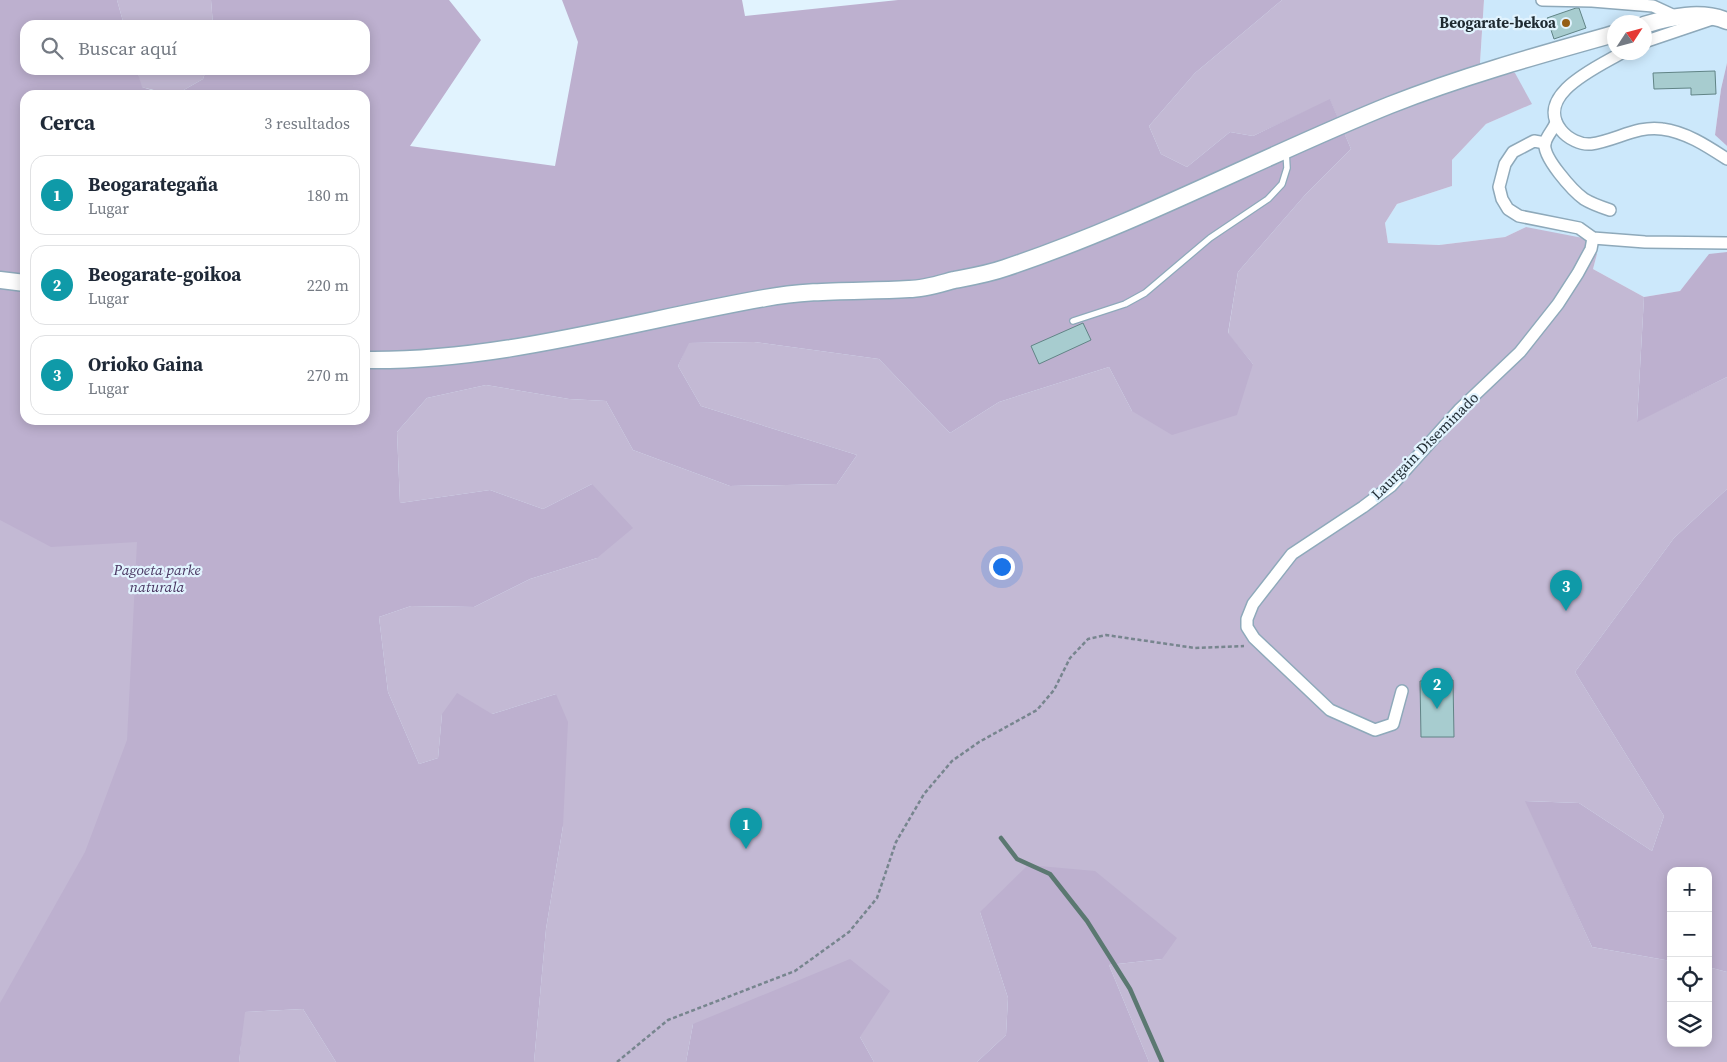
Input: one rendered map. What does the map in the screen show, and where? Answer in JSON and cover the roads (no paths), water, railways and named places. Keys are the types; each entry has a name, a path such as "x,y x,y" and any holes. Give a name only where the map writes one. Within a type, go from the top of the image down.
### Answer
{"main road":[{"path":"1652,23 1676,17 1722,19"},
{"path":"370,360 399,360 486,351 768,297 844,289 912,289 1002,270 1106,230 1199,191 1286,149 1393,104 1521,60 1607,36"},
{"path":"0,280 20,282"}],"street":[{"path":"1542,0 1592,0 1652,6 1676,17"},
{"path":"1652,40 1722,19"},
{"path":"1610,210 1584,199 1576,192 1559,174 1546,153 1545,143 1556,122 1556,105 1564,90 1611,60"},
{"path":"1556,122 1562,132 1579,143 1592,144 1638,131 1659,128 1671,130 1700,142 1727,159"},
{"path":"1545,143 1534,141 1513,152 1501,176 1499,187 1502,199 1508,209 1519,216 1578,228 1593,238 1645,242 1727,243"},
{"name":"Laurgain Diseminado","path":"1402,691 1393,724 1375,730 1330,710 1260,645 1247,627 1247,619 1253,604 1292,554 1364,507 1391,486 1460,408 1520,352 1558,304 1591,249 1593,238"}],"lane":[{"path":"1073,320 1125,304 1145,293 1210,238 1268,199 1282,184 1287,168 1286,149"}],"waterway":[{"path":"1001,838 1017,859 1050,874 1087,921 1130,989 1162,1062"}],"place":[{"name":"Beogarate-bekoa","path":"1566,23"},
{"name":"Orioko Gaina","path":"1566,611"},
{"name":"Beogarate-goikoa","path":"1437,709"},
{"name":"Beogarategaña","path":"746,849"}],"park label":[{"name":"Pagoeta parke naturala","path":"157,578"}]}
